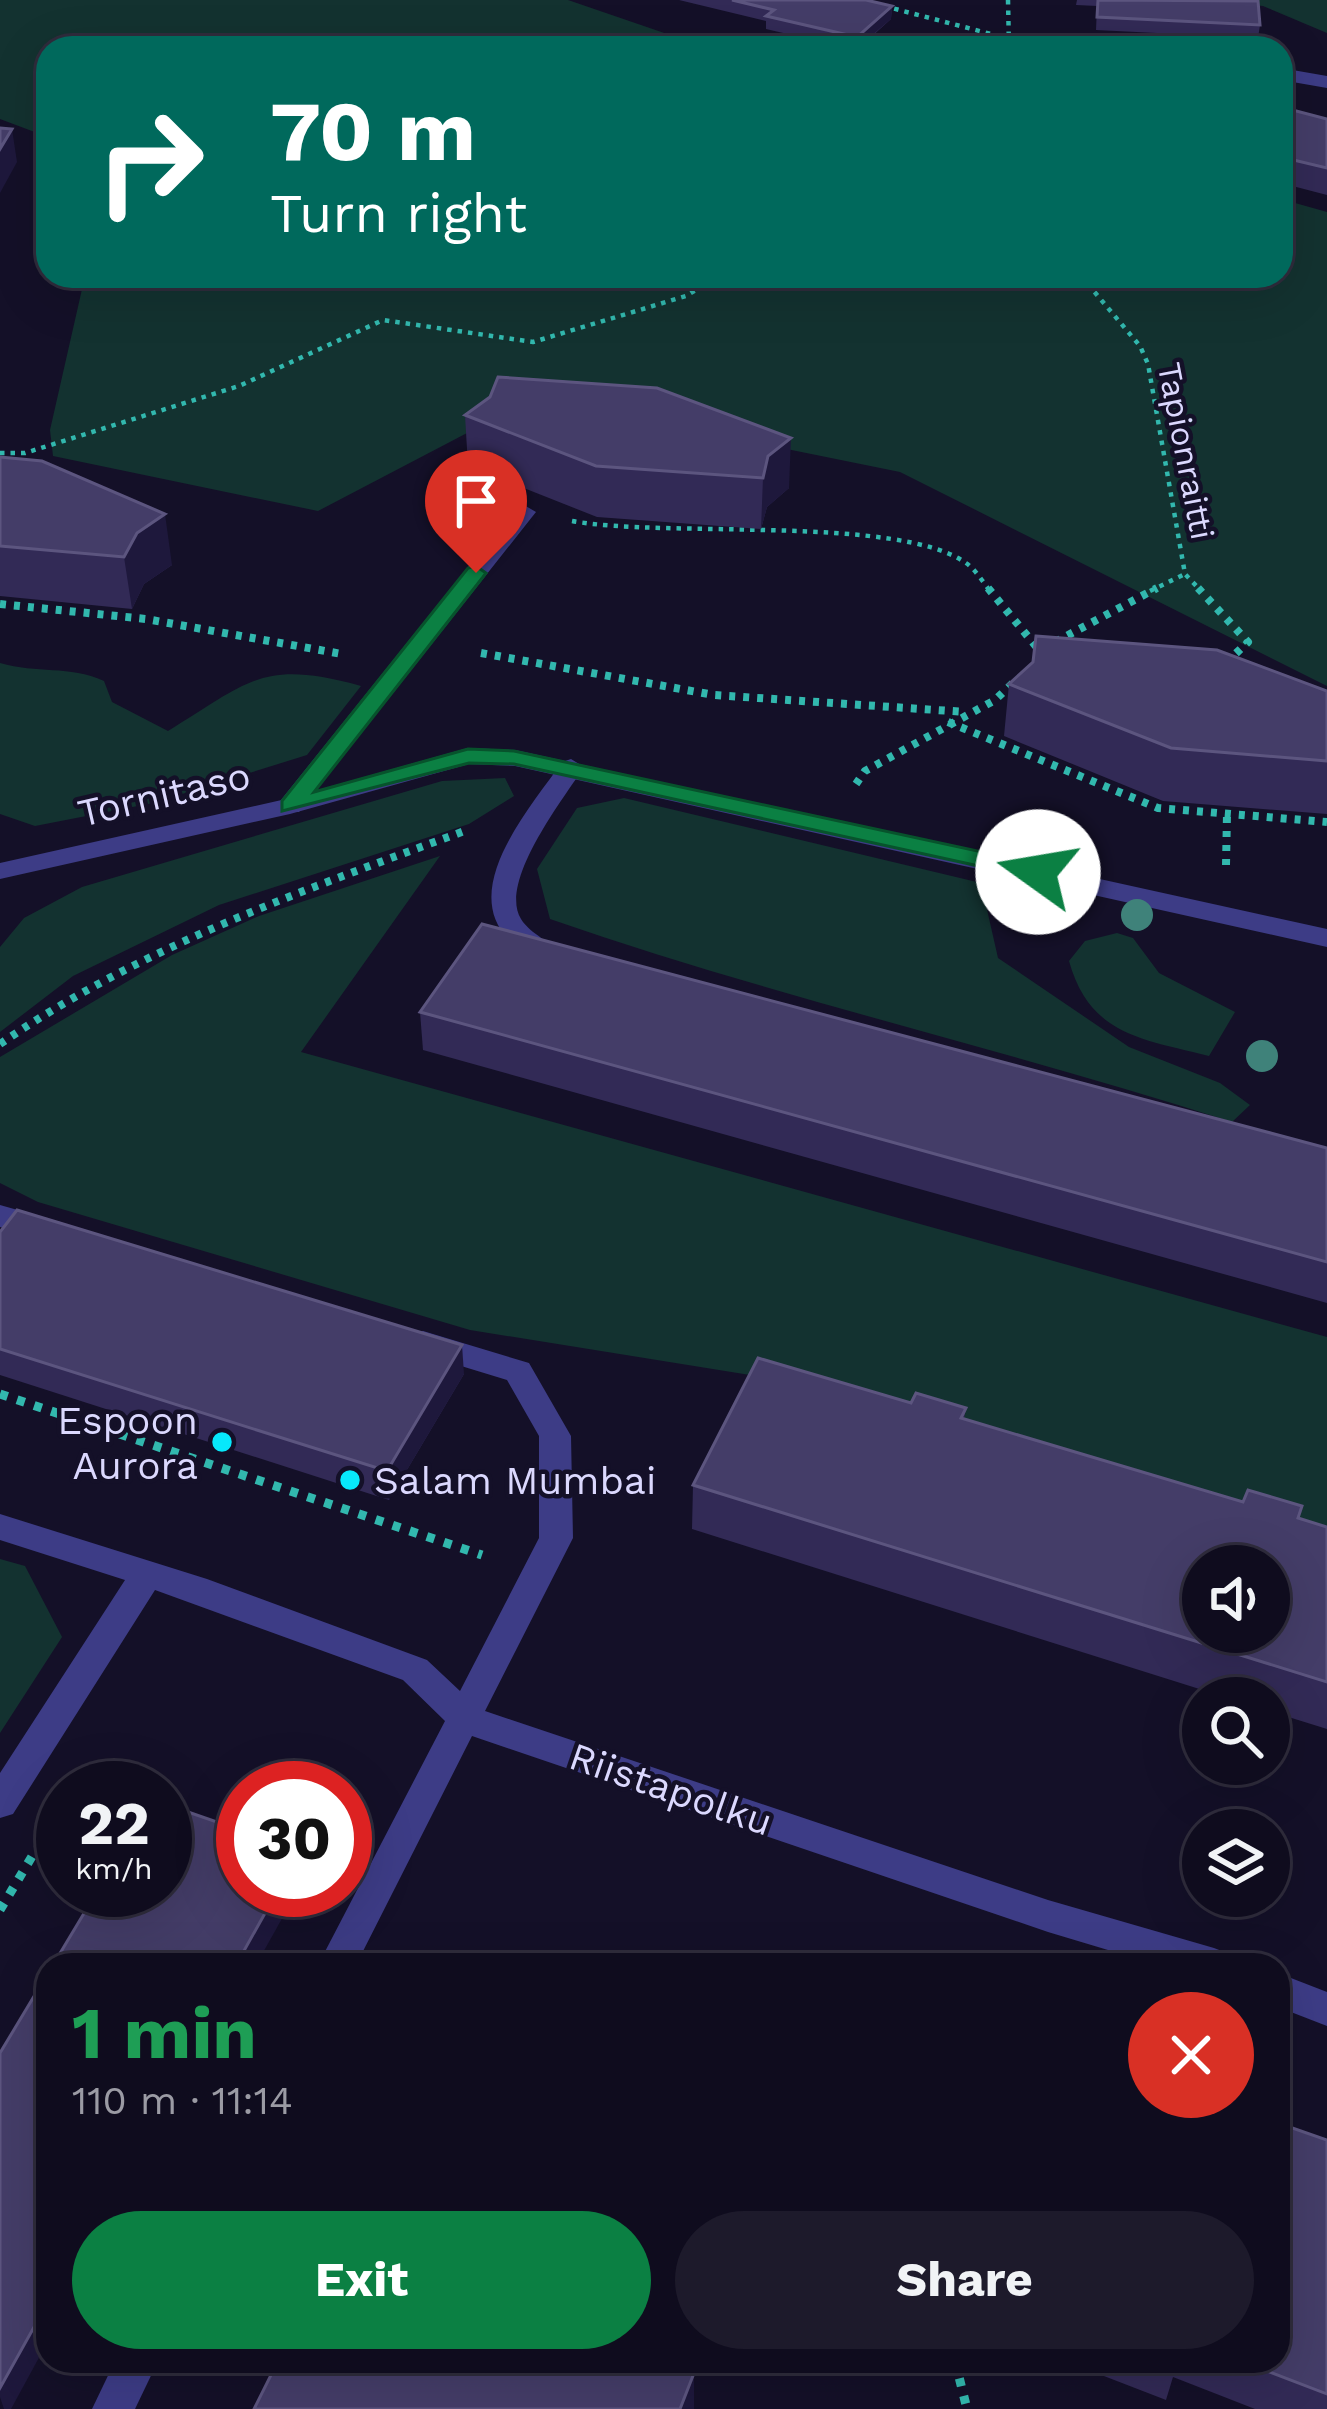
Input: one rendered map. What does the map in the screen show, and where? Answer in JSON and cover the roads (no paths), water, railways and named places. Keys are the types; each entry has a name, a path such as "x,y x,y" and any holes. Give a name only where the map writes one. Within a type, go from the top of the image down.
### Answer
{"street":[{"path":"1293,76 1327,82"},
{"path":"290,806 524,512"},
{"name":"Tornitaso","path":"0,871 290,806 468,756 572,767 1327,938"},
{"path":"572,767 502,881 503,911 521,937 584,970"},
{"path":"0,1216 76,1238"},
{"path":"344,1953 556,1538 555,1436 518,1371 386,1331"},
{"name":"Riistapolku","path":"0,1527 148,1573 415,1670 467,1720 1027,1910 1173,1953"},
{"path":"0,1803 148,1573"},
{"path":"1290,1995 1327,2009"},
{"path":"113,2409 131,2373"}],"place":[{"name":"Espoon Aurora","path":"222,1442"},
{"name":"Salam Mumbai","path":"350,1480"}]}
